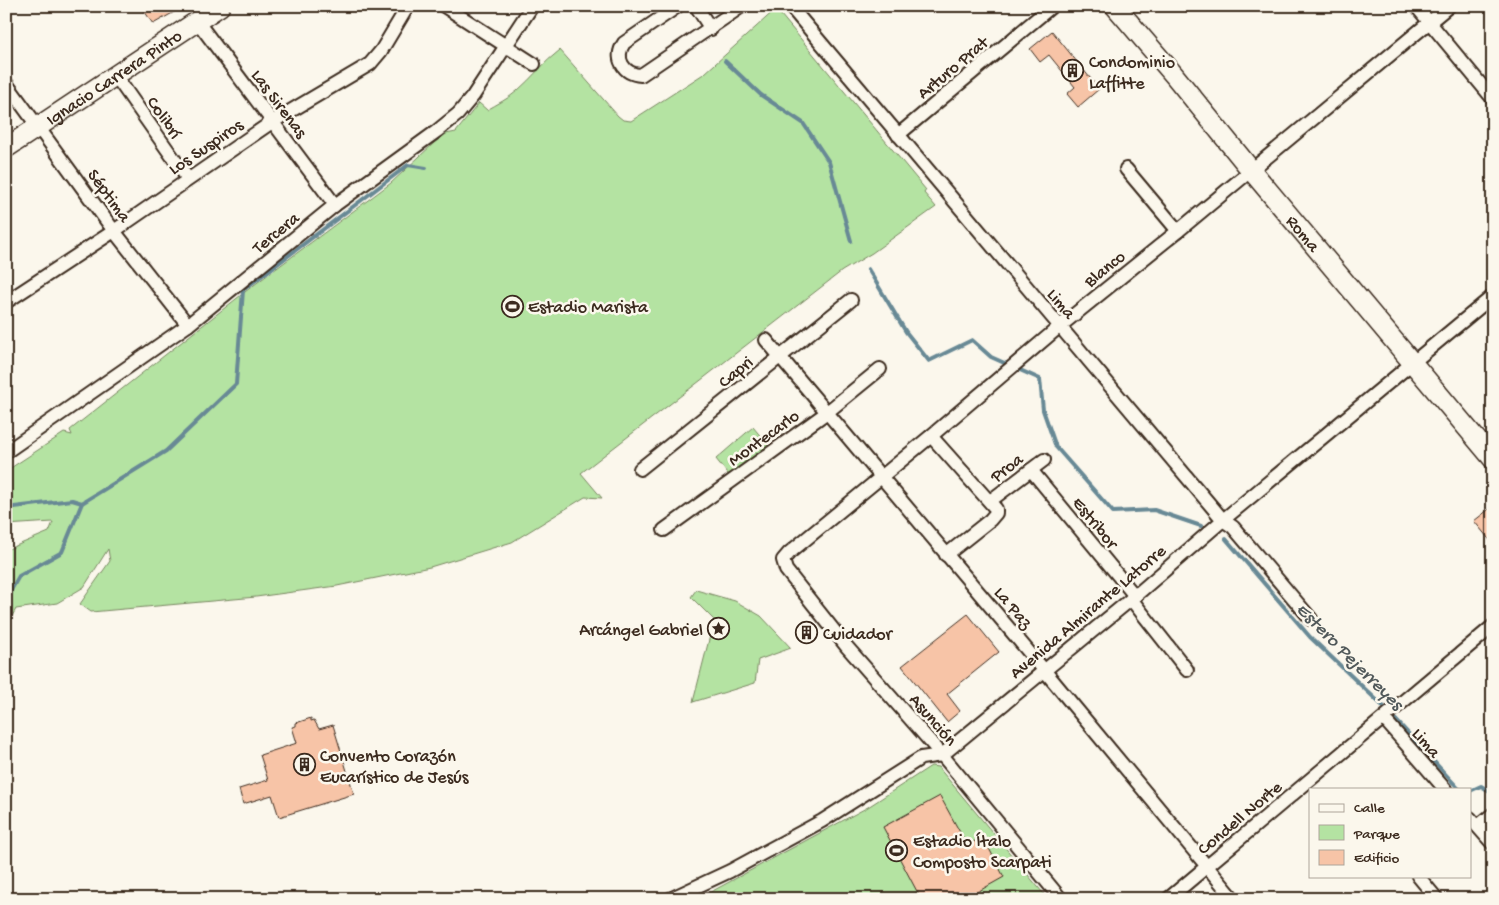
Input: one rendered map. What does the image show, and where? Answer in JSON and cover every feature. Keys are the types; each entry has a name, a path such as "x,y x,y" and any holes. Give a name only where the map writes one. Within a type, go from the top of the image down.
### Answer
{"street":[{"name":"Ignacio Carrera Pinto","path":"6,148 220,6"},
{"name":"Los Suspiros","path":"6,302 114,231 272,122 370,64 381,51 408,6"},
{"path":"444,6 534,64"},
{"name":"Tercera","path":"6,452 188,325 335,205 458,114 473,96 532,6"},
{"path":"678,6 624,43 619,57 627,71 634,75 641,75 742,6"},
{"path":"696,6 711,28"},
{"name":"Lima","path":"790,6 1059,327 1310,619"},
{"name":"Arturo Prat","path":"898,135 1052,6"},
{"name":"Roma","path":"1115,6 1493,459"},
{"path":"1416,6 1493,99"},
{"name":"Blanco","path":"783,560 1059,327 1178,231 1449,6"},
{"name":"Las Sirenas","path":"197,21 335,205"},
{"name":"Colibrí","path":"114,76 188,179"},
{"name":"Séptima","path":"6,83 114,231 188,325"},
{"path":"1126,170 1178,231"},
{"name":"Avenida Almirante Latorre","path":"670,899 730,871 822,821 921,758 942,754 1133,598 1223,520 1493,296"},
{"name":"Capri","path":"640,469 851,300"},
{"name":"La Paz","path":"766,340 826,413 882,476 1234,899"},
{"name":"Montecarlo","path":"664,530 826,413 880,369"},
{"path":"931,436 996,508 996,513 990,520 946,555"},
{"name":"Proa","path":"990,501 1044,460"},
{"name":"Estribor","path":"1031,470 1133,598 1186,670"},
{"name":"Asunción","path":"783,560 786,570 847,646 942,754 1062,899"},
{"name":"Condell Norte","path":"1168,899 1493,626"},
{"name":"Lima","path":"1388,714 1444,788"},
{"path":"1492,814 1474,822 1493,844"},
{"path":"1420,878 1437,899"}],"green space":[{"name":"Estadio Marista","path":"776,9 926,190 924,193 936,207 872,253 842,271 581,473 602,498 585,497 512,542 430,567 337,586 256,597 91,612 80,604 110,561 108,549 84,587 57,603 16,609 6,627 6,550 49,532 53,522 6,525 6,471 64,433 72,435 70,430 250,288 391,183 434,143 446,134 456,132 479,103 487,110 506,99 560,50 618,116 623,120 631,121 705,73"},
{"path":"753,427 773,451 735,483 716,459"},
{"path":"696,590 735,601 761,616 791,648 758,660 755,683 693,702 714,620 691,597"},
{"name":"Estadio Ítalo Composto Scarpati","path":"931,766 938,767 1048,899 694,899 707,894 868,807"}],"building":[{"path":"141,6 185,6 153,24"},
{"name":"Condominio Laffitte","path":"1052,31 1099,89 1078,107 1067,94 1075,87 1049,55 1040,62 1030,49"},
{"path":"1493,506 1493,544 1474,521"},
{"path":"968,614 999,652 947,694 960,711 947,722 902,666"},
{"name":"Cuidador","path":"806,625 815,636 807,642 798,631"},
{"name":"Convento Corazón Eucarístico de Jesús","path":"311,718 311,721 314,720 319,729 333,725 354,794 279,817 272,795 243,804 239,789 268,780 260,755 297,743 292,727 296,726 296,723"},
{"path":"940,796 967,845 983,837 1004,877 970,896 971,899 921,899 883,827"}],"waterway":[{"name":"Estero Pejerreyes","path":"725,61 761,95 803,123 829,162 851,241"},
{"path":"6,599 19,576 62,552 82,503 166,451 236,384 243,290 408,165 426,168"},
{"name":"Estero Pejerreyes","path":"868,269 906,332 929,361 972,340 991,357 1040,379 1043,410 1056,447 1113,512 1154,510 1201,526"},
{"path":"6,508 72,500 82,503"},
{"name":"Estero Pejerreyes","path":"1226,539 1310,637 1384,707 1458,788"},
{"name":"Estero Pejerreyes","path":"1472,790 1481,786 1493,793"}],"place":[{"name":"Condominio Laffitte","path":"1073,71"},
{"name":"Estadio Marista","path":"512,306"},
{"name":"Arcángel Gabriel","path":"719,629"},
{"name":"Cuidador","path":"807,633"},
{"name":"Convento Corazón Eucarístico de Jesús","path":"304,765"},
{"name":"Estadio Ítalo Composto Scarpati","path":"897,850"}]}
